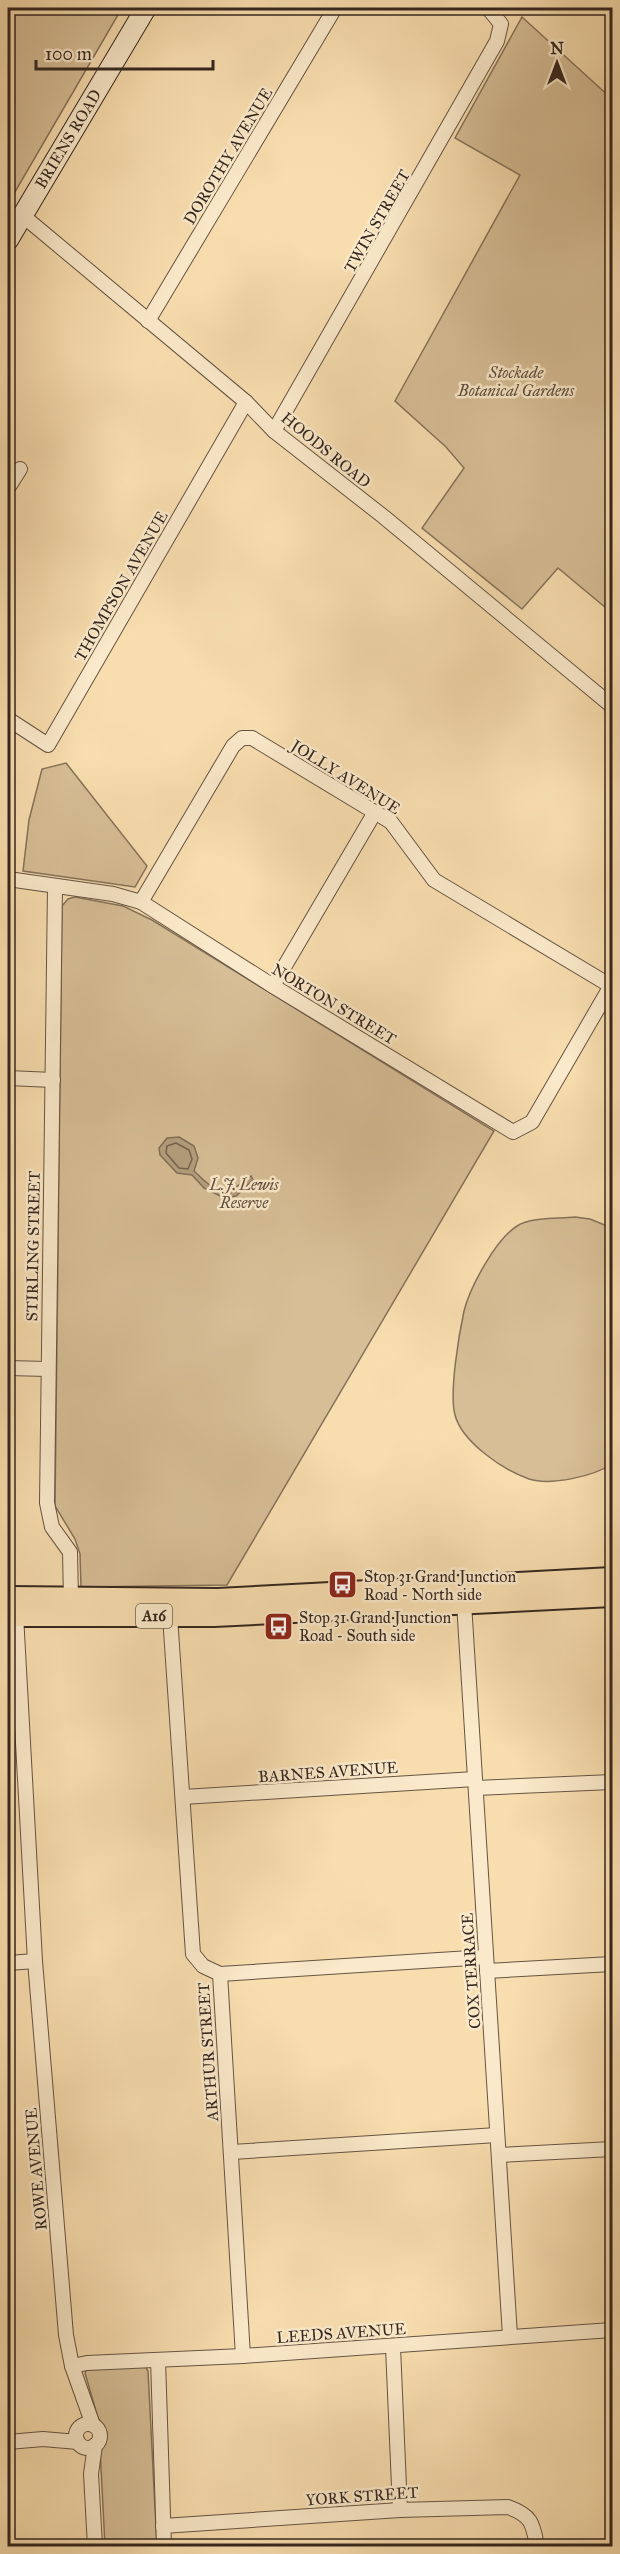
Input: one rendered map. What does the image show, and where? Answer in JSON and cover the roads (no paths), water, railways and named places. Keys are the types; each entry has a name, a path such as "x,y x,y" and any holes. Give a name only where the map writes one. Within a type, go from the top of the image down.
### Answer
{"highway":[{"name":"A16","path":"70,1607 170,1616 464,1595 612,1579"},
{"name":"A16","path":"10,1609 218,1600 464,1595 612,1595"}],"main road":[{"name":"BRIENS ROAD","path":"8,240 146,8"}],"street":[{"name":"DOROTHY AVENUE","path":"148,321 335,8"},
{"name":"TWIN STREET","path":"274,431 497,41 501,24 488,8"},
{"name":"HOODS ROAD","path":"22,215 246,402 274,431 384,517 612,706"},
{"name":"THOMPSON AVENUE","path":"8,719 48,745 246,402"},
{"path":"8,488 20,469"},
{"name":"JOLLY AVENUE","path":"141,902 233,746 242,738 252,738 375,812 401,832 434,880 612,985"},
{"path":"273,986 375,812"},
{"name":"NORTON STREET","path":"8,879 113,894 141,902 273,986 513,1132 532,1122 612,985"},
{"name":"STIRLING STREET","path":"55,887 47,1503 52,1527 70,1552 70,1607"},
{"path":"8,1078 53,1080"},
{"path":"8,1368 47,1369"},
{"name":"COX TERRACE","path":"464,1595 510,2336"},
{"name":"ROWE AVENUE","path":"10,1609 35,1961 66,2335 81,2395 91,2474 95,2547"},
{"name":"ARTHUR STREET","path":"170,1616 193,1954 203,1966 220,1974 243,2356"},
{"name":"BARNES AVENUE","path":"183,1797 476,1784 612,1782"},
{"path":"8,1963 35,1961"},
{"path":"220,1974 487,1964 612,1964"},
{"path":"231,2152 498,2135"},
{"path":"499,2155 612,2149"},
{"name":"LEEDS AVENUE","path":"72,2366 87,2363 393,2347 510,2336 612,2330"},
{"path":"393,2347 400,2510"},
{"path":"158,2360 164,2547"},
{"path":"8,2442 85,2436"},
{"name":"YORK STREET","path":"163,2526 400,2510 508,2507 525,2512 534,2527 537,2547"}],"water":[{"path":"179,1137 194,1146 198,1158 194,1171 216,1189 222,1191 234,1188 251,1176 253,1180 236,1196 224,1198 204,1188 192,1175 177,1173 160,1155 159,1148 167,1138"}],"place":[{"name":"Stop 31 Grand Junction Road - North side","path":"343,1585"},
{"name":"Stop 31 Grand Junction Road - South side","path":"278,1626"}],"park label":[{"name":"Stockade Botanical Gardens","path":"516,381"},
{"name":"L.J. Lewis Reserve","path":"244,1193"}]}
